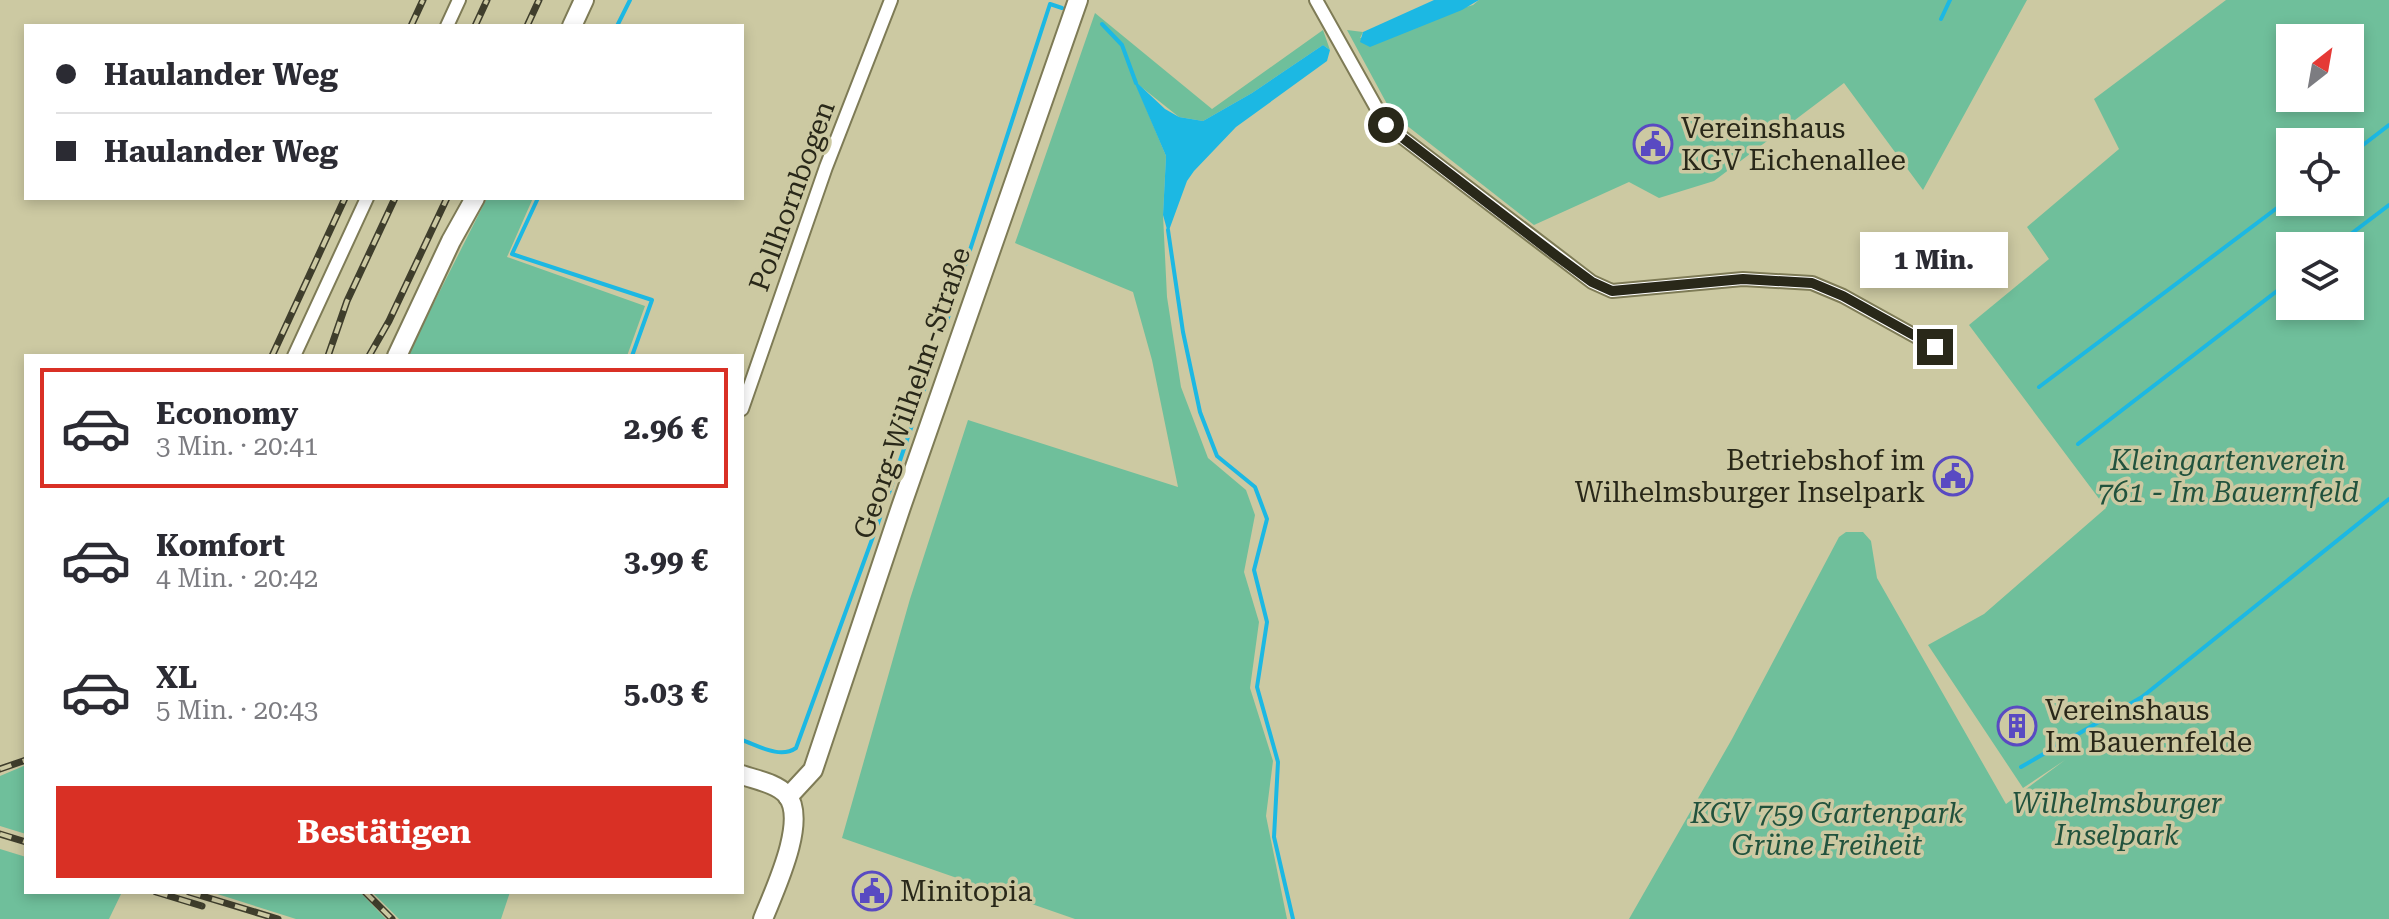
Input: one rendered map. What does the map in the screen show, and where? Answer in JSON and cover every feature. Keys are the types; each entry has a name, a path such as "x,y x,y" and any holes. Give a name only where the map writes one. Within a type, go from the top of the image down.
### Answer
{"main road":[{"path":"573,24 584,0"},
{"name":"Georg-Wilhelm-Straße","path":"785,794 813,770 1078,0"},
{"path":"398,354 474,200"},
{"path":"744,776 785,794 794,818 793,834 763,919"}],"street":[{"path":"448,24 459,0"},
{"name":"Pollhornbogen","path":"744,403 826,167 891,0"},
{"path":"1316,0 1349,64 1386,125 1592,282 1612,291 1743,279 1812,283 1843,296 1935,347"},
{"path":"295,354 366,200"}],"green space":[{"path":"1479,0 2027,0 1923,190 1844,83 1714,181 1659,198 1629,182 1534,225 1401,121 1387,104 1347,30 1363,32 1360,38 1473,5"},
{"path":"2226,0 2389,0 2389,919 1629,919 1732,739 1839,537 1846,532 1863,532 1871,541 1877,578 2006,804 2065,760 2023,788 1928,645 1984,614 2106,508 1969,325 2049,259 2027,227 2119,149 2094,99"},
{"path":"1095,13 1212,109 1323,30 1330,50 1323,45 1252,93 1203,121 1179,117 1135,82 1166,156 1163,215 1167,297 1181,387 1208,458 1246,490 1255,515 1244,572 1259,622 1250,688 1273,761 1266,816 1287,919 1075,919 842,838 910,599 968,420 1178,487 1152,360 1133,292 1015,243"},
{"path":"486,200 532,200 507,257 645,306 628,354 408,354"},
{"path":"24,766 24,833 0,826 0,776"},
{"path":"0,849 24,856 24,894 121,894 109,919 0,919"},
{"path":"217,894 362,894 386,919 296,919"},
{"path":"374,894 509,894 501,919 399,919"}],"water":[{"path":"1434,0 1479,0 1462,10 1370,47 1360,42 1363,32"},
{"path":"1323,45 1330,50 1327,61 1236,127 1194,171 1187,181 1168,233 1163,215 1166,156 1133,79 1165,109 1179,117 1203,121 1252,93"}],"waterway":[{"path":"618,24 630,0"},
{"path":"1941,19 1950,0"},
{"path":"944,330 1050,4 1062,8"},
{"path":"1102,24 1122,45 1136,83"},
{"path":"2364,144 2389,125"},
{"path":"537,200 512,254 652,300 633,354"},
{"path":"2353,232 2389,205"},
{"path":"2039,387 2276,209"},
{"path":"1168,230 1183,332 1200,412 1217,456 1255,487 1267,519 1254,570 1267,622 1257,687 1278,762 1274,837 1293,919"},
{"path":"2078,444 2276,292"},
{"path":"889,493 937,351"},
{"path":"2021,767 2142,697 2389,499"},
{"path":"744,741 776,752 796,748 882,512"}],"railway":[{"path":"412,24 423,0"},
{"path":"476,24 487,0"},
{"path":"528,24 539,0"},
{"path":"273,354 344,200"},
{"path":"329,354 347,301 394,200"},
{"path":"370,354 446,200"},
{"path":"0,769 24,761"},
{"path":"0,834 24,841"},
{"path":"163,894 202,906"},
{"path":"196,894 278,919"},
{"path":"367,894 392,919"}],"place":[{"name":"Vereinshaus KGV Eichenallee","path":"1653,144"},
{"name":"Betriebshof im Wilhelmsburger Inselpark","path":"1953,476"},
{"name":"Vereinshaus Im Bauernfelde","path":"2017,726"},
{"name":"Minitopia","path":"872,891"}],"route":[{"path":"1386,125 1592,282 1612,291 1743,279 1812,283 1874,312 1935,347"}],"park label":[{"name":"Kleingartenverein 761 - Im Bauernfeld","path":"2228,476"},
{"name":"Wilhelmsburger Inselpark","path":"2117,819"},
{"name":"KGV 759 Gartenpark Grüne Freiheit","path":"1827,829"}]}
